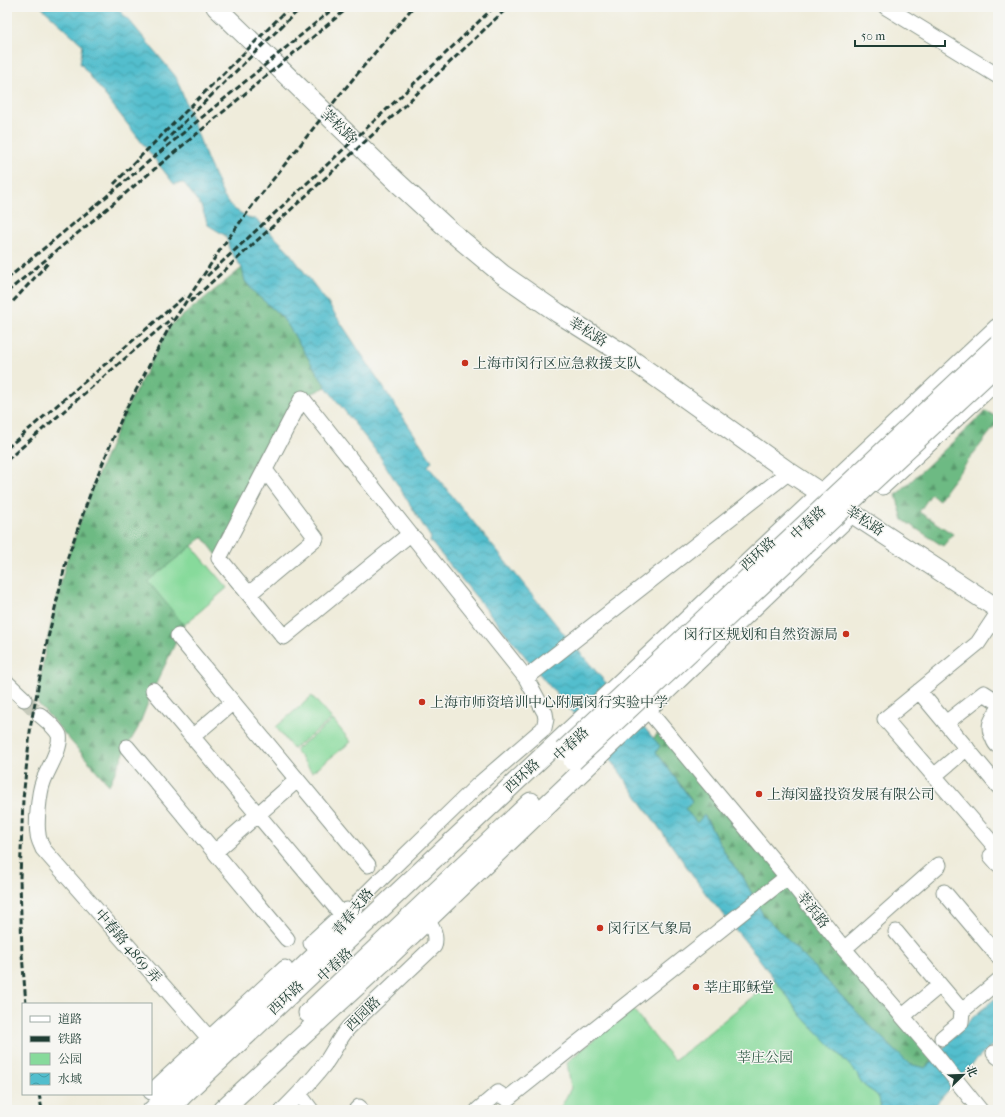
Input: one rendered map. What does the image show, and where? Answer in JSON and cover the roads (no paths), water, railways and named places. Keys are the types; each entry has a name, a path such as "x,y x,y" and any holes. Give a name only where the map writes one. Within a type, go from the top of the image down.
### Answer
{"main road":[{"name":"莘松路","path":"216,7 398,183 448,229 502,274 558,313 625,355 789,472 998,609"},
{"name":"西环路","path":"169,1110 184,1094 998,328"},
{"name":"中春路","path":"178,1110 575,759 998,344"},
{"name":"中春路","path":"208,1110 575,759 998,364"},
{"path":"222,1110 427,920 575,759 645,711 852,513 998,378"}],"street":[{"path":"886,7 998,76"},
{"name":"青春支路","path":"150,1110 345,918 360,900 472,792 544,728 546,720 545,713 530,675 410,534 302,398 264,470"},
{"path":"249,594 316,538 264,470 219,558 284,637 410,534"},
{"path":"530,675 789,472"},
{"path":"996,857 993,834 934,776 885,719 978,643 998,613"},
{"path":"178,636 368,865"},
{"path":"7,683 24,699"},
{"path":"152,1091 208,1038 345,918 153,690"},
{"path":"919,691 998,786"},
{"path":"946,723 984,693 998,702"},
{"path":"192,737 233,702"},
{"path":"998,710 989,730 995,744 998,746"},
{"name":"莘浜路","path":"645,711 787,877 844,949 903,1016 980,1110"},
{"name":"中春路 4869 弄","path":"40,715 55,729 59,737 54,758 40,789 37,827 40,842 47,854 208,1038"},
{"path":"127,747 287,939"},
{"path":"934,776 967,748"},
{"path":"214,852 297,780"},
{"path":"844,949 939,866"},
{"path":"478,1110 498,1093 507,1099 787,877"},
{"path":"944,892 998,956"},
{"name":"西园路","path":"283,1110 324,1066 339,1038 349,1027 434,946 436,940 434,931 427,920"},
{"path":"896,932 962,1011"},
{"path":"942,1038 961,1022 962,1011 998,981"},
{"path":"903,1016 940,985"},
{"path":"299,1094 310,1110"},
{"path":"356,1110 359,1108 361,1110"}],"water":[{"path":"41,7 116,7 129,20 176,77 207,159 224,197 234,209 251,219 256,219 286,248 327,302 432,461 428,466 559,628 660,746 656,752 692,801 685,809 697,823 704,815 729,860 743,877 763,915 875,1031 909,1064 925,1068 963,1027 998,996 998,1040 969,1067 931,1110 878,1110 880,1104 878,1096 864,1086 857,1073 803,1017 754,952 706,894 614,764 430,541 431,538 379,455 326,387 289,327 281,316 256,294 245,281 242,268 230,251 226,236 208,225 201,206 184,183 174,184 80,63 83,45"}],"tunnel":[{"path":"24,699 40,715"}],"railway":[{"path":"114,184 282,15 292,7"},
{"path":"164,142 302,7"},
{"path":"7,279 335,7"},
{"path":"7,292 349,7"},
{"path":"26,1003 22,954 20,878 23,799 31,723 47,642 66,562 93,486 124,413 170,326 222,247 252,206 338,97 413,7"},
{"path":"207,276 400,97 494,7"},
{"path":"190,302 405,105 508,7"},
{"path":"7,308 49,262"},
{"path":"7,448 185,296"},
{"path":"7,460 172,318"},
{"path":"39,1095 42,1110"}],"place":[{"name":"上海市闵行区应急救援支队","path":"465,363"},
{"name":"闵行区规划和自然资源局","path":"846,634"},
{"name":"上海市师资培训中心附属闵行实验中学","path":"422,702"},
{"name":"上海闵盛投资发展有限公司","path":"759,794"},
{"name":"闵行区气象局","path":"600,928"},
{"name":"莘庄耶稣堂","path":"696,987"}],"park label":[{"name":"莘庄公园","path":"765,1057"}]}
